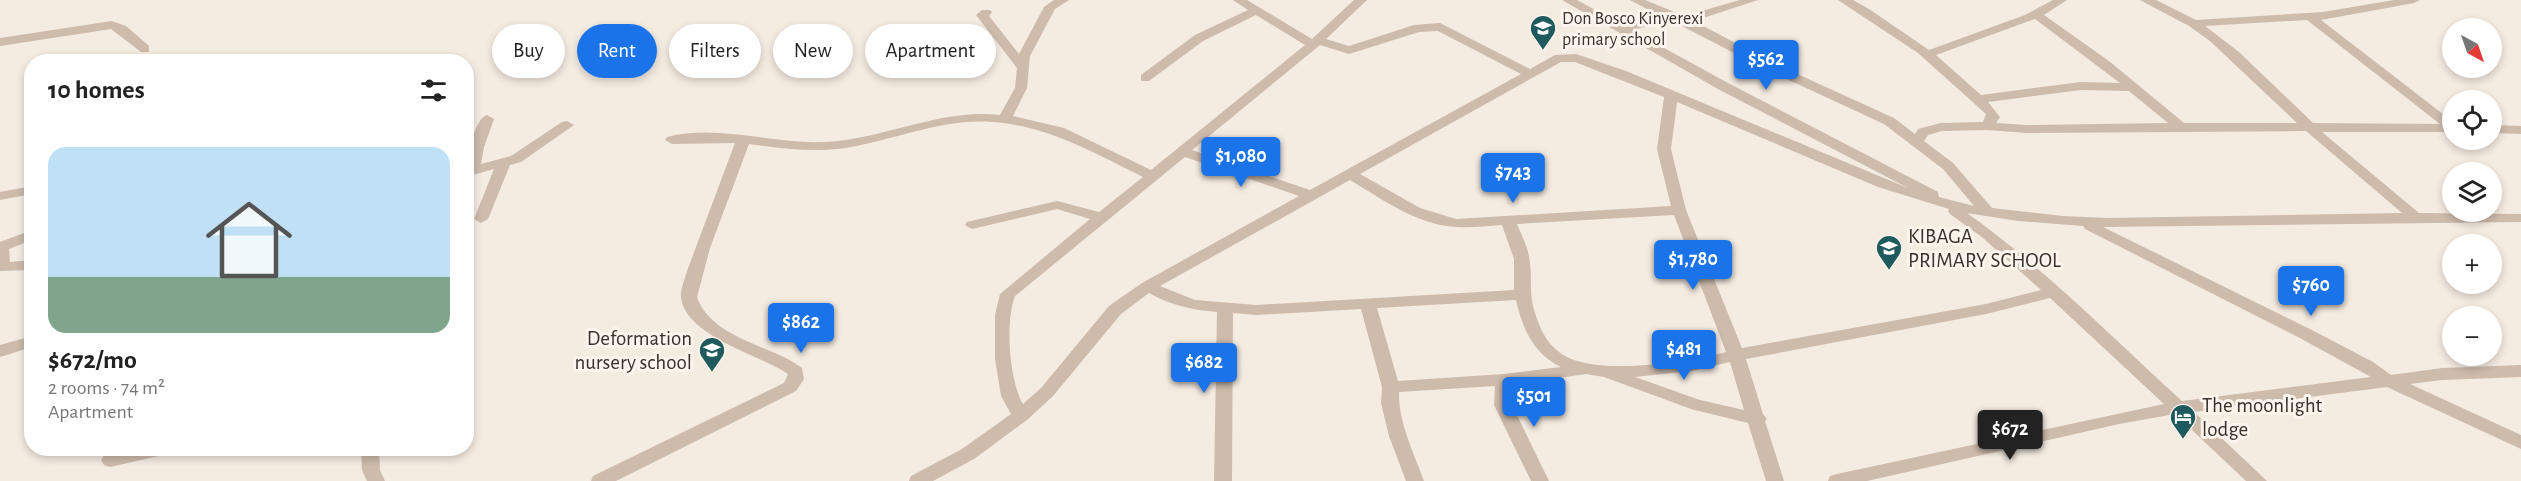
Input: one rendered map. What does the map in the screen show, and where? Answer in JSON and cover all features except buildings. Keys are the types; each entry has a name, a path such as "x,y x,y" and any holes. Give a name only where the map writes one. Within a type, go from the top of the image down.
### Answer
{"street":[{"path":"1021,64 1050,7 1063,0"},
{"path":"1239,0 1315,43 1349,50 1418,28 1440,27 1529,73"},
{"path":"1021,416 1010,397 1004,346 1003,310 1006,298 1181,151 1315,43 1360,0"},
{"path":"1568,0 1632,29 1949,206 1988,235 2053,292 2176,408 2258,481"},
{"path":"1632,29 1752,0"},
{"path":"1844,0 1866,10 1906,37 1977,99 1992,113 1993,117 1987,126"},
{"path":"1926,55 2035,14 2061,0"},
{"path":"2146,0 2196,23 2264,82 2309,127 2415,217"},
{"path":"2196,23 2348,13 2414,0"},
{"path":"1632,29 1639,2 1679,19 1769,66 1889,121 1948,166 1988,213"},
{"path":"1146,78 1199,38 1258,10"},
{"path":"986,12 982,15 993,25 1021,64 1023,76 1021,88 1004,120"},
{"path":"2035,14 2181,126"},
{"path":"2310,16 2442,120"},
{"path":"0,42 112,25 129,33 145,49"},
{"path":"918,481 968,454 1021,416 1047,392 1115,310 1148,286 1558,58 1576,58 1622,74 1927,201 1988,213 2085,224 2415,217 2521,218"},
{"path":"1977,99 2081,86 2133,87"},
{"path":"1671,96 1664,149 1679,210 1736,355 1758,418 1775,481"},
{"path":"474,158 487,119"},
{"path":"672,140 723,138 826,146 867,141 957,119 1004,120 1059,131 1152,176"},
{"path":"474,171 503,165 531,151 567,125"},
{"path":"1917,141 1923,132 1929,129 1987,126 2027,129 2181,126 2442,128"},
{"path":"2502,129 2521,130"},
{"path":"600,481 790,387 796,379 796,372 786,364 723,335 694,309 689,298 697,265 743,141"},
{"path":"1181,151 1312,196"},
{"path":"481,219 503,165"},
{"path":"1351,175 1407,207 1438,221 1456,223 1679,210"},
{"path":"0,196 24,192"},
{"path":"972,225 1057,205 1102,218"},
{"path":"1508,220 1522,257 1522,295 1539,343 1545,351 1566,364 1697,405 1758,418"},
{"path":"2085,224 2304,333 2367,366 2387,380 2521,443"},
{"path":"24,237 1,247 0,259 3,267 24,266"},
{"path":"1148,286 1168,297 1194,305 1256,310 1522,295"},
{"path":"1391,387 1707,364 1736,355 1986,309 2053,292"},
{"path":"1368,304 1391,387 1390,403 1415,481"},
{"path":"1222,481 1225,307"},
{"path":"0,351 24,344"},
{"path":"1837,481 2119,418 2176,408 2442,374 2521,371"},
{"path":"1504,380 1503,405 1540,481"},
{"path":"110,460 129,456"},
{"path":"370,456 371,470 376,481"}],"place":[{"name":"Don Bosco Kinyerexi primary school","path":"1543,51"},
{"name":"KIBAGA PRIMARY SCHOOL","path":"1889,271"},
{"name":"Deformation nursery school","path":"712,373"},
{"name":"The moonlight lodge","path":"2183,440"}]}
